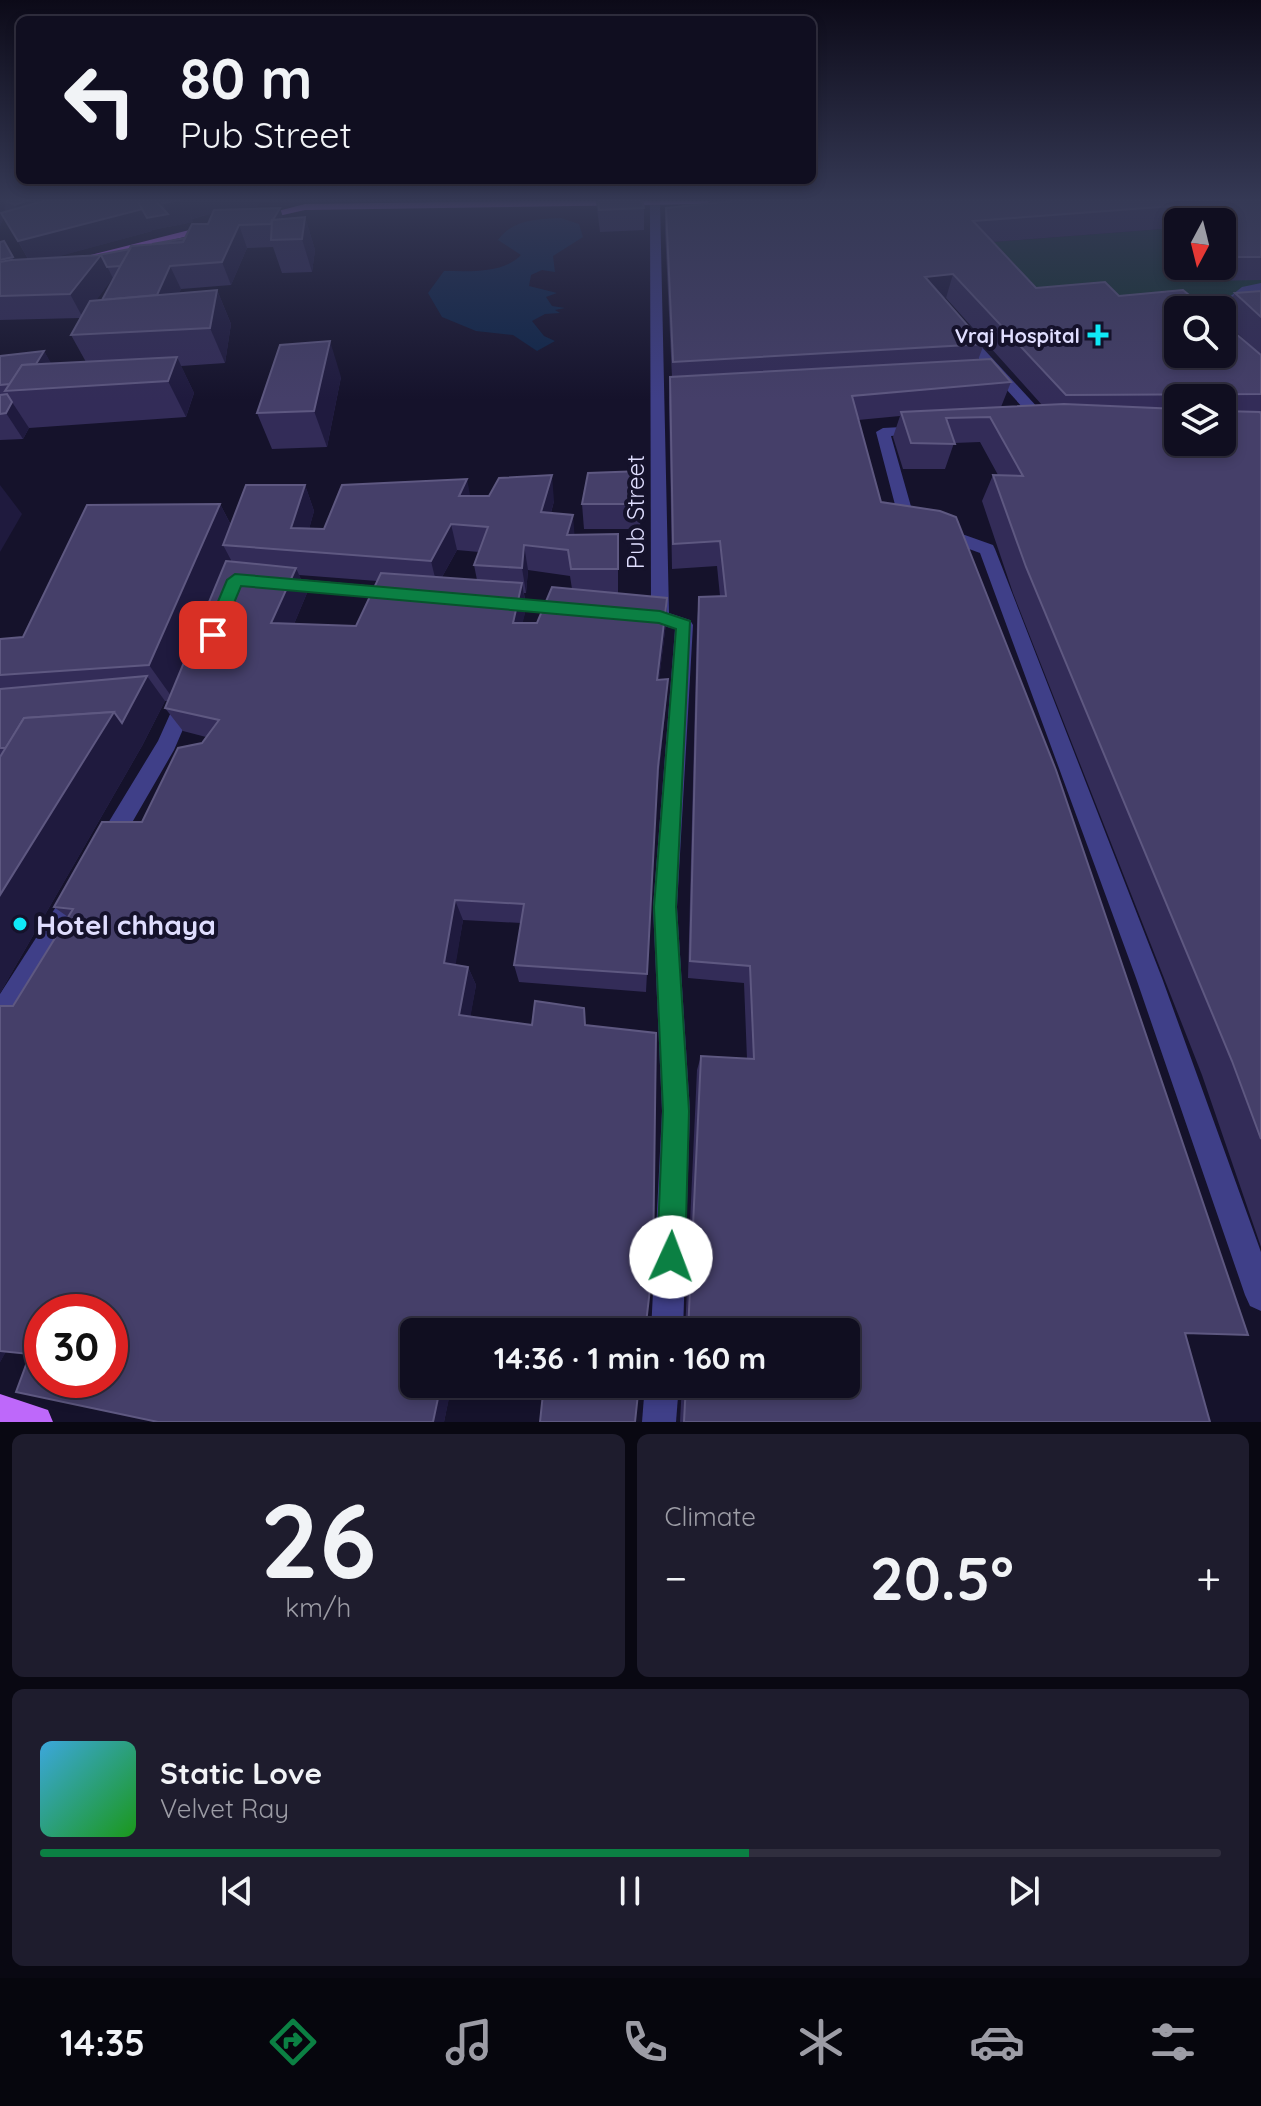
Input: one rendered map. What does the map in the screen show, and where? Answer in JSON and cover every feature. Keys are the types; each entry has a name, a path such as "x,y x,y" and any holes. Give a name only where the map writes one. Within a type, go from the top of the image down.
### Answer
{"main road":[{"path":"0,1411 36,1422"}],"street":[{"name":"Pub Street","path":"659,267 666,397 660,617"},
{"path":"1236,297 1246,289 1261,287"},
{"path":"952,322 1054,426 1017,426"},
{"path":"986,377 1002,376"},
{"path":"943,429 883,432 884,445 907,520 987,549 1149,978 1261,1295"},
{"path":"251,581 424,596"},
{"path":"487,602 597,612"},
{"path":"628,614 660,617 684,625 665,907 676,1111 668,1318"},
{"path":"0,1018 167,744 196,676"},
{"path":"659,1422 661,1398"}],"green space":[{"path":"998,267 1164,267 1164,280 1236,280 1236,276 1261,280 1261,314 1236,316 1236,296 1164,296 1164,310 1054,309"}],"water":[{"path":"554,267 555,272 542,270 531,275 529,286 557,293 546,297 552,306 565,308 555,310 560,313 545,314 532,321 544,336 555,341 537,351 513,335 476,331 442,317 428,293 444,271"}],"building":[{"path":"0,267 91,267 70,294 0,296"},
{"path":"120,267 169,267 157,295 102,300"},
{"path":"669,267 1017,267 1036,288 1105,282 1119,296 1183,290 1190,296 1164,296 1164,368 1236,368 1236,334 1261,355 1261,394 1236,394 1236,384 1164,384 1164,394 1066,395 953,274 925,277 984,344 673,362"},
{"path":"217,290 210,328 71,335 90,301"},
{"path":"1261,291 1261,317 1235,293"},
{"path":"330,341 314,411 257,413 280,345"},
{"path":"44,351 36,364 22,365 10,384 0,385 0,356"},
{"path":"177,357 168,381 5,391 22,365"},
{"path":"991,359 1011,382 852,396 881,502 940,511 956,517 1056,770 1248,1335 1185,1333 1210,1422 684,1422 685,1398 860,1398 860,1318 689,1318 701,1056 754,1059 750,966 690,961 699,597 726,596 720,541 673,544 670,377"},
{"path":"7,394 12,402 6,413 0,414 0,395"},
{"path":"1064,404 1164,408 1164,456 1236,456 1236,411 1261,414 1261,1139 1232,1061 1026,567 993,475 1023,476 990,417 946,418 955,444 911,443 901,412"},
{"path":"642,471 640,504 582,504 588,473"},
{"path":"552,475 541,512 573,515 567,535 618,534 618,569 571,569 568,550 524,545 522,568 474,565 488,527 451,524 431,561 223,545 246,485 305,485 291,528 324,529 342,485 467,479 459,496 489,496 499,478"},
{"path":"220,504 149,665 0,675 0,639 23,637 87,505"},
{"path":"226,561 296,568 271,623 356,626 381,573 522,583 513,623 537,623 552,587 667,598 657,680 668,679 658,767 647,974 514,965 524,904 455,900 444,963 468,967 459,1015 532,1025 535,1001 584,1008 585,1025 656,1033 653,1263 647,1318 400,1318 400,1398 438,1398 433,1422 158,1422 44,1398 128,1398 128,1294 24,1294 24,1353 0,1351 0,1006 13,1006 73,909 54,907 102,822 142,822 178,748 202,743 219,720 165,708"},
{"path":"147,676 122,723 114,712 24,718 6,748 0,748 0,689"},
{"path":"114,712 0,895 0,757 24,718"},
{"path":"24,1370 24,1394 16,1392"},
{"path":"543,1398 638,1398 635,1422 540,1422"}],"place":[{"name":"Vraj Hospital","path":"1098,335"},
{"name":"Hotel chhaya","path":"20,924"}],"route":[{"path":"213,635 235,580 660,617 684,625 665,907 676,1111 671,1257"}]}
